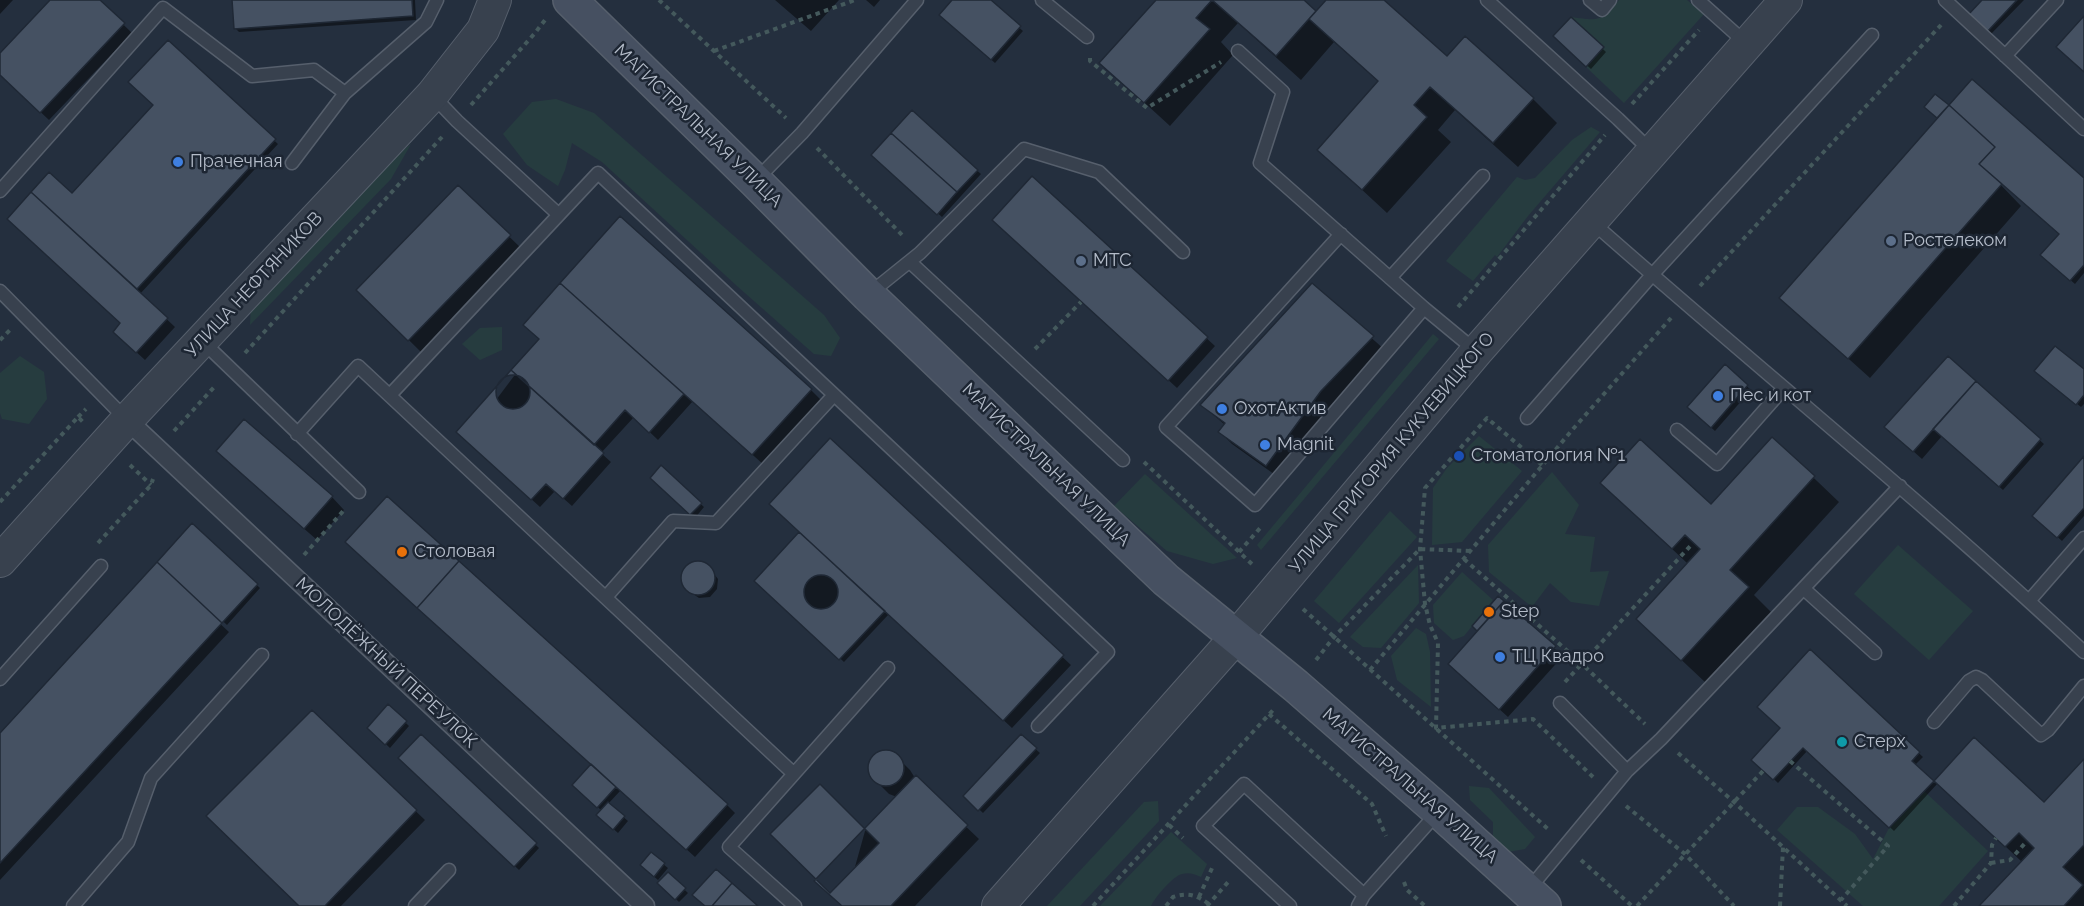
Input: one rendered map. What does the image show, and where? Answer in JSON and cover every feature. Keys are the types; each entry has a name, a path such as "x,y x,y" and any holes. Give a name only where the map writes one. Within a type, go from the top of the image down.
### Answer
{"main road":[{"name":"МАГИСТРАЛЬНАЯ УЛИЦА","path":"559,8 755,181 868,295 1166,580 1237,636 1536,898"}],"street":[{"name":"УЛИЦА НЕФТЯНИКОВ","path":"0,561 201,340 432,95 483,30 495,0"},
{"name":"УЛИЦА ГРИГОРИЯ КУКУЕВИЦКОГО","path":"998,906 1237,636 1477,351 1786,0"},
{"name":"МОЛОДЁЖНЫЙ ПЕРЕУЛОК","path":"127,420 645,906"}],"lane":[{"path":"292,163 345,93 426,22 437,0"},
{"path":"755,181 802,133 917,0"},
{"path":"1042,0 1087,36"},
{"path":"1487,0 1653,153"},
{"path":"1590,0 1602,10 1610,0"},
{"path":"1698,0 1747,45"},
{"path":"1945,0 2084,129"},
{"path":"2006,56 2057,0"},
{"path":"0,192 161,4 252,76 314,70 345,93"},
{"path":"1527,418 1652,275 1872,35"},
{"path":"1238,51 1283,92 1260,163 1424,308 1477,351"},
{"path":"432,95 558,214"},
{"path":"868,295 910,262 1024,149 1099,172 1183,252"},
{"path":"390,395 598,173 1108,652 1038,726"},
{"path":"1390,278 1483,176"},
{"path":"1592,222 1900,486 2084,652"},
{"path":"1341,234 1166,427 1255,505 1424,308"},
{"path":"910,262 1123,460"},
{"path":"0,291 127,420"},
{"path":"201,340 359,492"},
{"path":"297,434 358,366 794,774"},
{"path":"1677,430 1717,464 1784,388"},
{"path":"606,597 673,521 716,523 834,395"},
{"path":"1536,898 1627,771 1661,739 1804,590 1900,486"},
{"path":"2029,601 2084,538"},
{"path":"0,679 101,566"},
{"path":"1804,590 1875,653"},
{"path":"73,906 128,842 151,778 262,654"},
{"path":"795,906 729,847 888,668"},
{"path":"1934,722 1969,681 1976,677 2041,735 2048,730 2084,686"},
{"path":"1560,703 1627,771"},
{"path":"1290,906 1203,825 1245,784 1361,900 1439,811"},
{"path":"415,906 449,870"}],"path":[{"path":"714,51 855,0"},
{"path":"95,546 151,484 171,434 559,8"},
{"path":"1370,670 1542,465 1684,303 1956,9"},
{"path":"1444,324 1618,119 1713,14"},
{"path":"1087,36 1090,61 1147,108 1238,51"},
{"path":"1030,354 1082,302"},
{"path":"1436,728 1438,643 1430,625 1425,604 1420,549 1425,488 1486,418 1542,465"},
{"path":"314,544 341,514"},
{"path":"1561,687 1693,543"},
{"path":"1533,719 1540,711"},
{"path":"1269,714 1372,804 1407,890 1425,906"},
{"path":"1791,761 1887,846 1841,900"},
{"path":"1637,906 1763,771"},
{"path":"1954,906 1991,863 1992,845 1996,838"},
{"path":"1991,863 2010,860 2027,841"},
{"path":"1780,906 1783,847"},
{"path":"1199,897 1213,866"},
{"path":"1166,906 1173,897 1186,893 1199,897 1208,905 1229,881"}],"green space":[{"path":"1619,0 1687,0 1704,14 1624,103 1586,67 1604,47 1571,17 1599,18"},
{"path":"556,99 594,113 824,315 840,338 831,356 814,354 602,162 572,143 558,186 527,165 503,134 532,102"},
{"path":"1591,127 1600,132 1528,216 1497,257 1495,255 1473,281 1446,261 1517,177 1525,180 1535,178 1572,140"},
{"path":"411,144 391,179 250,325 251,304 395,156"},
{"path":"502,327 502,350 480,360 462,344 480,328"},
{"path":"1433,334 1439,339 1261,550 1257,545"},
{"path":"20,356 44,372 47,399 29,424 2,419 0,413 0,373"},
{"path":"1479,436 1522,471 1462,542 1432,545 1433,488 1447,468"},
{"path":"1552,472 1579,505 1565,534 1595,537 1590,572 1609,571 1599,606 1571,602 1550,583 1532,607 1489,572 1488,545"},
{"path":"1145,474 1237,558 1213,564 1167,551 1114,506"},
{"path":"1390,511 1417,537 1339,623 1314,601"},
{"path":"1898,545 1973,611 1929,660 1854,594"},
{"path":"1418,565 1419,603 1381,648 1363,647 1350,637"},
{"path":"1462,572 1493,600 1464,636 1453,640 1434,623 1433,605"},
{"path":"1416,628 1426,634 1430,652 1431,707 1397,680 1391,656"},
{"path":"1469,786 1489,788 1535,837 1525,849 1508,852 1493,837 1493,822 1470,800"},
{"path":"1924,791 1988,851 1939,906 1863,906 1777,830 1797,807 1818,807 1855,834 1873,859 1889,828"},
{"path":"1158,801 1159,821 1080,906 1047,906 1144,802"},
{"path":"1171,832 1207,864 1201,877 1189,873 1178,876 1156,897 1151,906 1100,906"}],"building":[{"path":"50,0 100,0 125,23 40,113 0,75 0,53"},
{"path":"232,0 412,0 413,16 234,29"},
{"path":"952,0 991,0 1021,26 991,60 939,15"},
{"path":"1156,0 1212,0 1196,18 1210,29 1144,103 1099,63"},
{"path":"1212,0 1304,0 1316,11 1276,56"},
{"path":"1326,0 1384,0 1447,56 1465,36 1534,98 1493,143 1430,87 1414,105 1427,117 1362,190 1317,150 1378,81 1309,19"},
{"path":"1982,0 2017,0 1987,32 1968,15"},
{"path":"2084,16 2084,72 2056,47"},
{"path":"1571,17 1604,47 1586,67 1553,36"},
{"name":"Прачечная","path":"168,40 276,139 137,289 31,192 49,172 72,193 153,105 128,82"},
{"path":"1972,79 2084,178 2084,265 2070,281 2040,255 2059,234 1979,164 1995,147 1949,105"},
{"path":"1935,94 1949,105 1937,118 1924,107"},
{"name":"Ростелеком","path":"1949,105 1995,147 1979,164 2002,184 1848,359 1779,298"},
{"path":"912,110 978,170 957,192 891,133"},
{"path":"891,133 957,192 937,215 871,155"},
{"name":"МТС","path":"1032,176 1208,337 1168,381 992,220"},
{"path":"458,185 511,235 408,341 356,290"},
{"path":"31,192 168,318 136,353 113,332 120,323 7,219"},
{"path":"620,216 812,389 752,455 560,283"},
{"path":"560,283 684,394 649,433 625,410 594,445 511,370 539,339 523,325"},
{"path":"1312,283 1374,336 1321,391 1266,466 1218,432 1225,423 1200,405"},
{"path":"2055,346 2084,369 2084,395 2076,405 2034,371"},
{"path":"1948,356 1976,381 1913,452 1884,427"},
{"name":"Пес и кот","path":"1725,364 1748,385 1711,428 1687,407"},
{"path":"511,370 604,453 563,499 546,484 531,500 456,432"},
{"path":"513,375 525,380 530,392 525,404 513,409 501,404 496,392 501,380"},
{"path":"1976,381 2041,439 1999,487 1933,429"},
{"path":"244,419 333,496 304,529 216,451"},
{"path":"1772,437 1815,476 1730,570 1749,587 1681,661 1636,619 1700,549 1685,535 1672,549 1600,483 1640,439 1711,504"},
{"path":"830,438 1064,655 1003,721 769,504"},
{"path":"2084,456 2084,508 2057,538 2032,516"},
{"path":"661,465 702,503 690,515 650,478"},
{"name":"Столовая","path":"387,496 459,561 417,608 345,542"},
{"path":"192,523 258,584 222,623 157,562"},
{"path":"799,532 885,611 839,660 754,581"},
{"path":"459,561 728,804 686,850 417,608"},
{"path":"698,561 710,566 715,578 710,590 698,595 686,590 681,578 686,566"},
{"path":"157,562 222,623 0,863 0,733"},
{"path":"821,575 833,580 838,592 833,604 821,609 809,604 804,592 809,580"},
{"path":"1498,596 1504,601 1477,631 1472,626"},
{"name":"ТЦ Квадро","path":"1504,601 1556,646 1499,710 1448,664"},
{"path":"1810,649 1920,752 1912,761 1934,781 1889,828 1803,748 1773,780 1751,760 1780,728 1757,707"},
{"path":"388,704 407,721 385,745 367,728"},
{"path":"312,710 417,810 325,906 299,906 206,816"},
{"path":"421,734 537,843 514,867 398,758"},
{"path":"1021,734 1037,748 978,811 963,796"},
{"path":"1974,737 2044,802 2084,759 2084,845 2063,867 2083,885 2064,906 1979,906 2034,848 2019,833 2005,847 1934,781"},
{"path":"886,750 898,756 904,768 898,780 886,786 874,780 868,768 874,756"},
{"path":"591,764 616,787 597,808 572,785"},
{"path":"916,775 968,825 891,906 842,906 814,881"},
{"path":"820,784 879,843 830,893 770,834"},
{"path":"608,802 625,816 613,830 596,815"},
{"path":"651,852 665,863 654,877 640,865"},
{"path":"716,869 732,883 712,906 705,906 692,895"},
{"path":"668,872 686,888 675,900 657,883"},
{"path":"732,883 758,906 712,906"}],"place":[{"name":"Прачечная","path":"178,162"},
{"name":"Ростелеком","path":"1891,241"},
{"name":"МТС","path":"1081,261"},
{"name":"Пес и кот","path":"1718,396"},
{"name":"ОхотАктив","path":"1222,409"},
{"name":"Magnit","path":"1265,445"},
{"name":"Стоматология №1","path":"1459,456"},
{"name":"Столовая","path":"402,552"},
{"name":"Step","path":"1489,612"},
{"name":"ТЦ Квадро","path":"1500,657"},
{"name":"Стерх","path":"1842,742"}]}
